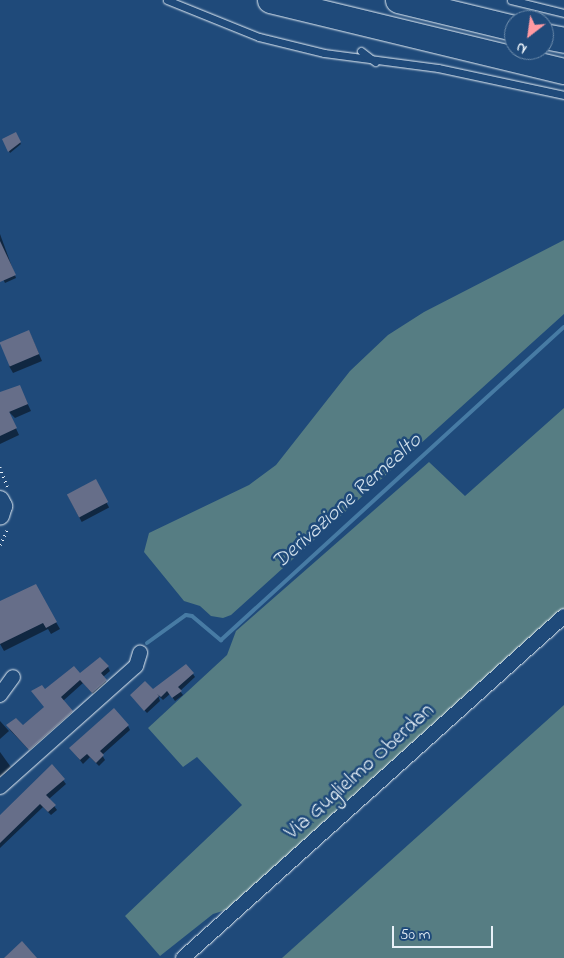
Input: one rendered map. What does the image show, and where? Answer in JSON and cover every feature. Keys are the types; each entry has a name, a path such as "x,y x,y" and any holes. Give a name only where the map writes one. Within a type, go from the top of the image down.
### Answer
{"highway":[{"path":"270,0 564,71"},
{"path":"398,0 504,26"}],"street":[{"path":"0,500 3,506 0,516"},
{"name":"Via Guglielmo Oberdan","path":"183,958 564,616"},
{"path":"0,787 136,666 140,653"},
{"path":"0,695 13,677"}],"lane":[{"path":"167,0 259,37 324,53 376,62 438,68 564,95"},
{"path":"511,0 564,13"},
{"path":"362,51 376,62"}],"green space":[{"path":"564,240 564,314 231,615 223,618 211,616 200,606 184,601 144,552 149,533 249,485 276,465 350,371 388,335 424,312"},
{"path":"564,408 564,610 229,909 213,914 160,956 125,916 242,805 197,757 183,767 148,728 227,655 236,631 429,462 465,496"},
{"path":"564,705 564,958 282,958"}],"building":[{"path":"16,132 21,142 8,152 2,139"},
{"path":"0,241 16,275 0,282"},
{"path":"29,330 39,354 10,366 0,342"},
{"path":"20,385 28,404 9,412 17,428 0,436 0,392"},
{"path":"96,479 108,502 79,517 67,494"},
{"path":"36,584 57,622 46,628 43,623 0,644 0,601"},
{"path":"100,657 109,666 101,673 107,680 92,693 80,680 61,697 73,711 29,750 6,725 16,718 23,725 44,707 31,691 42,685 45,689 74,666 80,673"},
{"path":"186,664 194,673 178,687 182,691 172,698 167,691 161,697 157,694 159,696 144,711 130,695 145,681 153,689"},
{"path":"114,708 129,725 100,751 104,755 96,763 87,754 80,760 69,748"},
{"path":"52,764 65,779 46,795 56,805 48,812 40,804 0,843 0,815"},
{"path":"22,941 37,958 4,958"}],"waterway":[{"name":"Derivazione Remealto","path":"147,643 186,615 192,616 221,640 564,327"}]}
